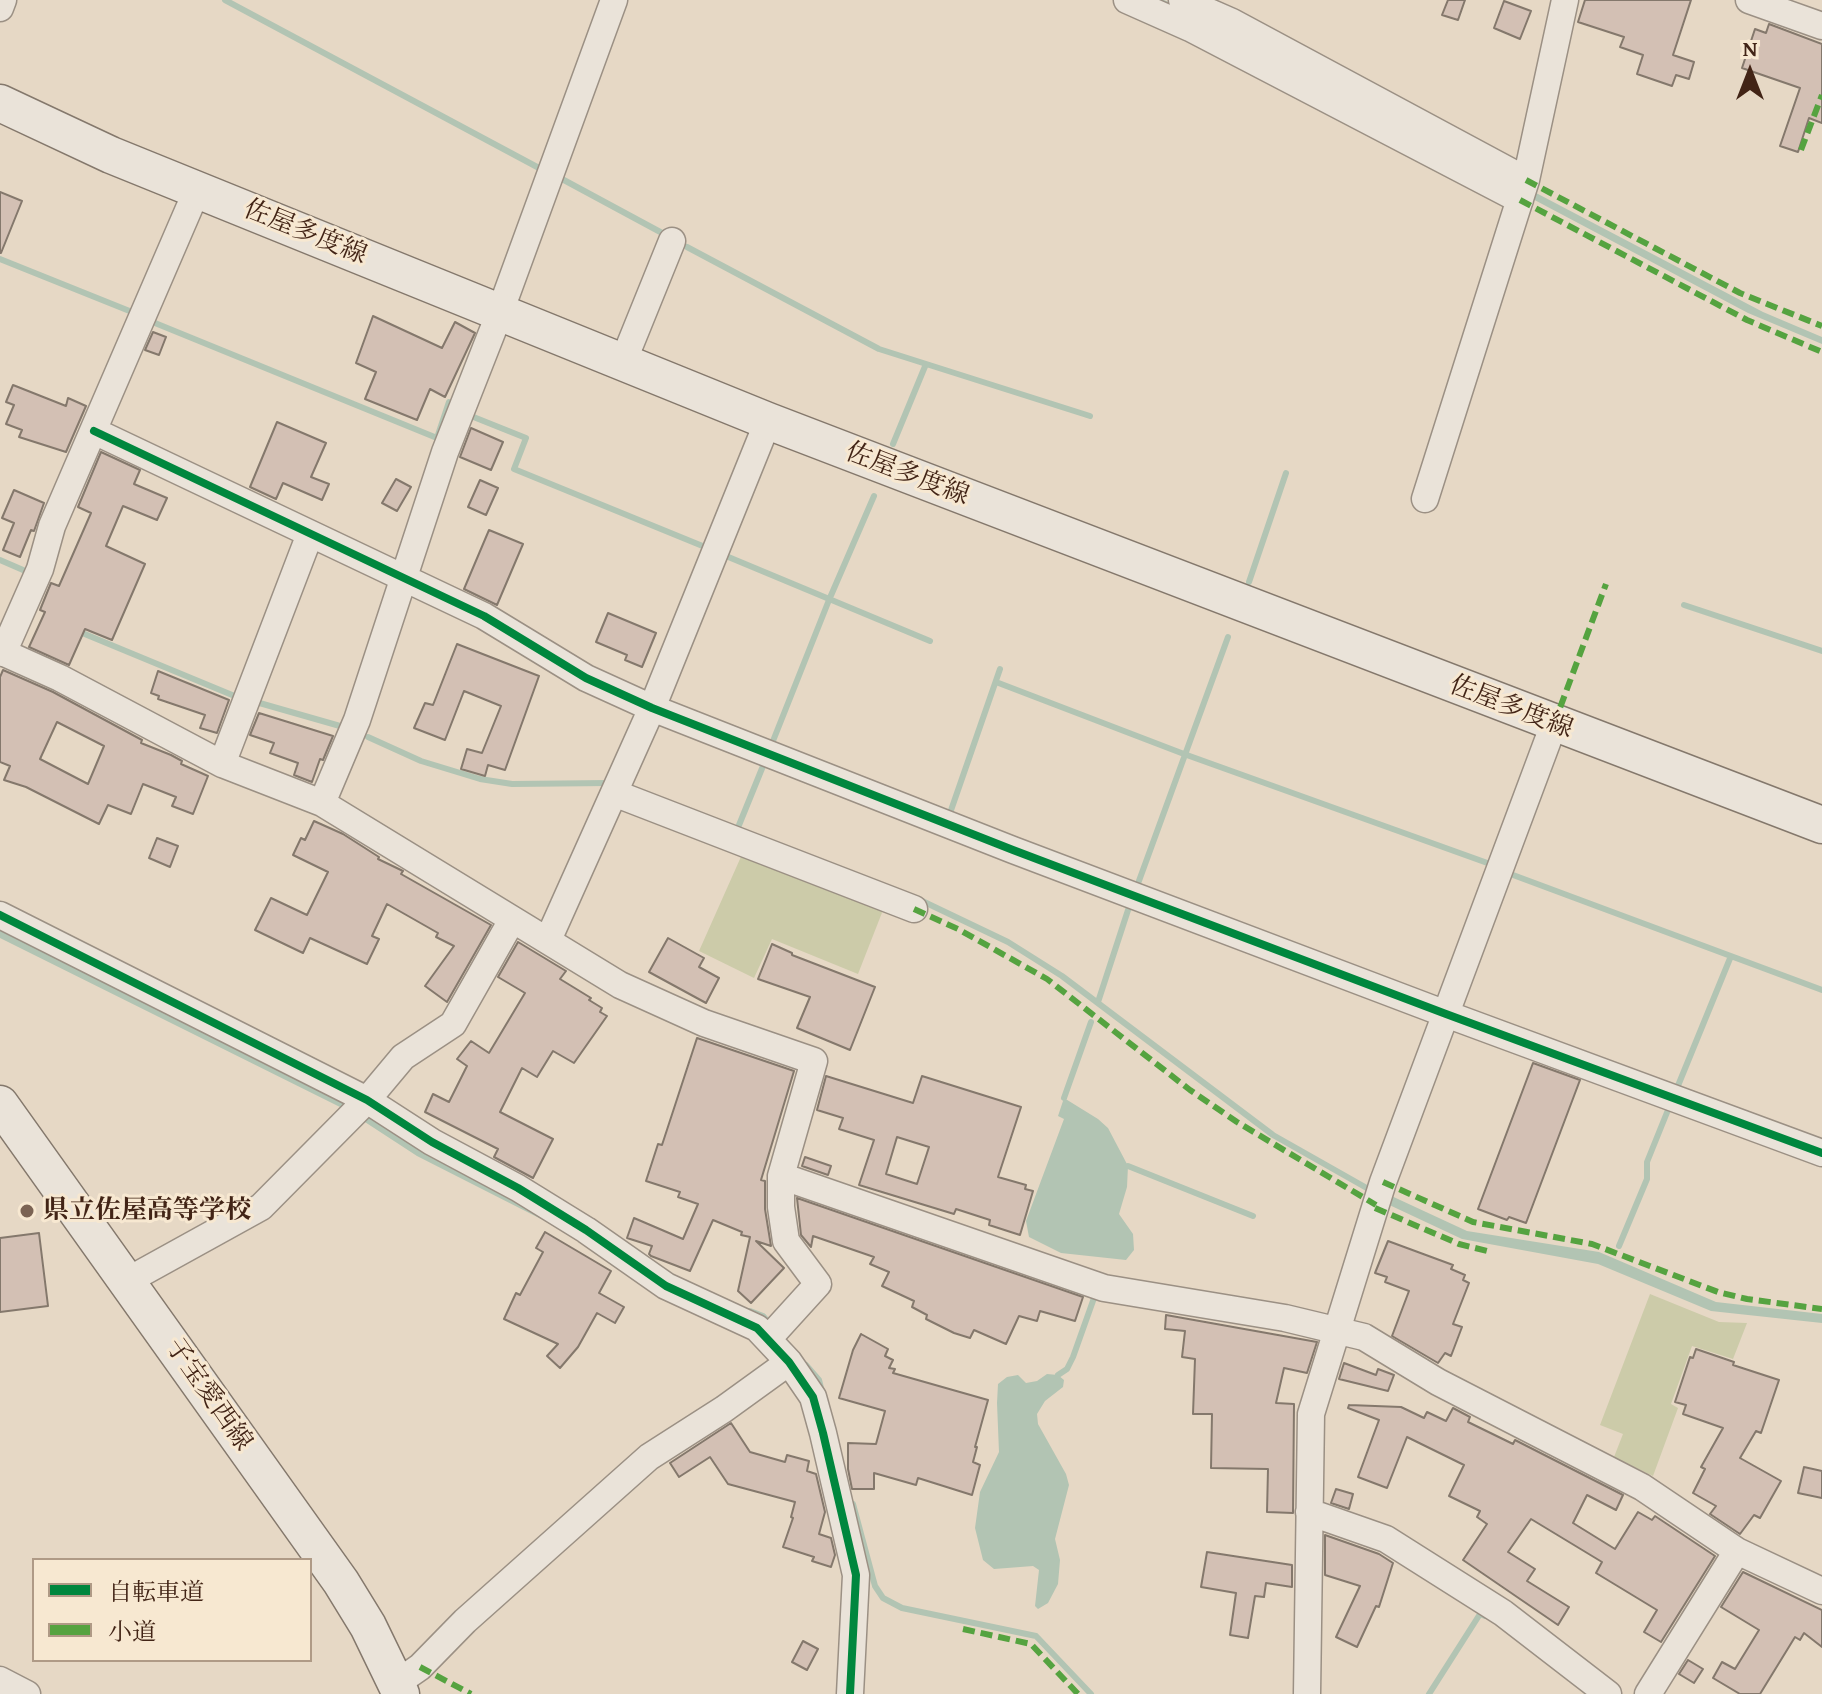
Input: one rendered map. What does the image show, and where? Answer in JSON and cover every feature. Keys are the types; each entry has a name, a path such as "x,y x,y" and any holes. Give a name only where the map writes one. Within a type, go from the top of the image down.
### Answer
{"main road":[{"name":"佐屋多度線","path":"0,103 111,155 768,421 1822,825"},
{"name":"子宝愛西線","path":"0,1104 341,1582 368,1626 399,1689"}],"street":[{"path":"0,8 3,0"},
{"path":"322,803 357,720 445,452 500,312 614,0"},
{"path":"1127,0 1232,22 1523,190"},
{"path":"1425,499 1523,190 1565,0"},
{"path":"1749,0 1822,26"},
{"path":"197,190 52,526 40,569 2,652 60,678 222,764 322,803 620,985 704,1023 814,1061 781,1176 781,1207 786,1241 818,1284 768,1339"},
{"path":"623,362 672,241"},
{"path":"548,940 652,708 768,421"},
{"path":"94,431 484,616 586,678 652,708 1028,856 1822,1153"},
{"path":"222,764 310,534"},
{"path":"1307,1694 1311,1414 1379,1195 1554,724"},
{"path":"614,793 914,909"},
{"path":"0,915 359,1107 518,1188 666,1286 757,1328 789,1362 813,1397 856,1575 850,1694"},
{"path":"127,1281 261,1207 359,1107 403,1057 453,1024 512,920"},
{"path":"781,1176 1104,1288 1285,1318 1364,1337 1438,1382 1642,1487 1737,1551 1822,1591"},
{"path":"399,1689 465,1621 649,1457 789,1362"},
{"path":"1309,1512 1386,1539 1503,1613 1608,1694"},
{"path":"1648,1694 1737,1551"},
{"path":"0,1680 27,1694"}],"shaded area":[{"path":"1147,0 1164,0 1191,12 1763,312 1822,337 1822,344 1748,313"},
{"path":"744,850 885,905 858,974 772,939 754,978 699,951"},
{"path":"0,929 366,1112 543,1213 541,1219 417,1156 348,1111 0,938"},
{"path":"1064,1098 1108,1128 1128,1166 1127,1187 1119,1214 1133,1234 1134,1250 1126,1260 1061,1253 1029,1237 1026,1221 1064,1119 1058,1116"},
{"path":"1385,1193 1467,1231 1599,1252 1716,1302 1822,1314 1822,1323 1711,1311 1598,1264 1462,1239 1383,1202"},
{"path":"1650,1294 1719,1322 1747,1323 1733,1359 1692,1346 1671,1404 1678,1408 1653,1476 1614,1457 1623,1434 1600,1425"},
{"path":"1047,1374 1058,1375 1064,1380 1063,1387 1045,1401 1037,1414 1038,1424 1069,1485 1055,1539 1060,1560 1058,1584 1048,1603 1038,1609 1035,1606 1039,1570 1033,1566 994,1569 983,1560 975,1528 980,1492 999,1452 998,1384 1007,1377 1018,1375 1026,1383 1037,1381"}],"building":[{"path":"1448,0 1465,0 1458,20 1442,15"},
{"path":"1585,0 1691,0 1673,55 1694,62 1689,79 1676,75 1672,86 1637,74 1643,55 1620,47 1624,37 1578,22"},
{"path":"1504,1 1531,11 1520,39 1494,28"},
{"path":"1769,24 1822,44 1822,123 1809,118 1798,152 1780,146 1800,88 1742,68 1755,29 1766,33"},
{"path":"0,192 22,201 1,253 0,253"},
{"path":"373,316 442,348 455,322 475,333 445,397 430,389 417,420 365,399 376,372 356,363"},
{"path":"153,332 166,337 159,355 145,350"},
{"path":"13,385 66,406 68,398 86,406 66,452 19,437 22,430 6,424 14,405 6,402"},
{"path":"277,422 326,443 311,477 329,484 322,500 283,483 276,499 250,487"},
{"path":"471,428 503,442 491,470 460,457"},
{"path":"101,452 140,470 134,484 167,498 157,520 123,506 106,546 145,564 112,640 85,629 69,665 29,647 45,612 40,610 51,583 59,586 91,513 78,507"},
{"path":"396,479 411,487 397,511 382,503"},
{"path":"480,480 498,488 486,515 468,507"},
{"path":"14,490 44,503 20,557 3,550 14,523 2,518"},
{"path":"489,530 523,544 497,605 464,589"},
{"path":"608,613 656,633 642,667 625,660 627,655 596,642"},
{"path":"457,644 539,676 505,770 488,765 485,776 461,769 467,749 482,753 501,706 464,691 445,740 414,728 425,703 433,705"},
{"path":"3,670 53,692 142,740 141,743 171,755 182,761 181,764 208,776 193,814 172,806 176,797 143,784 131,814 108,805 99,824 26,787 4,780 10,766 0,762 0,677","holes":["57,722 104,746 88,784 40,759"]},
{"path":"158,671 229,700 217,733 200,728 205,715 158,699 159,696 151,693"},
{"path":"259,713 333,736 312,782 294,775 298,763 270,753 274,743 250,735"},
{"path":"314,821 343,834 378,859 403,871 401,874 491,925 447,1002 425,986 454,946 436,937 438,933 387,904 372,936 379,939 367,964 310,938 303,953 255,930 271,898 307,915 328,872 293,855"},
{"path":"157,838 178,846 170,867 149,858"},
{"path":"668,938 704,958 699,967 719,978 706,1003 649,972"},
{"path":"518,942 566,971 560,979 591,998 589,1000 602,1008 600,1012 607,1016 574,1063 553,1051 537,1077 522,1068 500,1112 553,1139 533,1178 494,1157 498,1149 425,1112 433,1094 449,1102 467,1066 457,1059 471,1041 489,1053 525,993 498,977"},
{"path":"772,944 792,955 875,987 850,1050 797,1028 810,997 758,979"},
{"path":"697,1038 794,1071 761,1180 765,1181 765,1209 771,1246 756,1241 784,1268 751,1303 738,1291 750,1237 741,1235 742,1232 713,1220 690,1271 651,1256 652,1246 627,1238 634,1218 683,1239 698,1204 678,1197 680,1192 646,1181 658,1144 662,1145"},
{"path":"1533,1063 1580,1080 1526,1223 1509,1217 1507,1220 1478,1209"},
{"path":"826,1076 913,1103 922,1076 1021,1107 998,1177 1026,1185 1025,1189 1033,1191 1020,1235 989,1225 990,1220 956,1209 954,1214 859,1185 874,1140 839,1129 843,1118 817,1110","holes":["897,1137 929,1147 917,1184 886,1174"]},
{"path":"805,1157 831,1166 828,1175 802,1166"},
{"path":"797,1198 1083,1297 1075,1321 1040,1311 1037,1321 1019,1316 1006,1344 974,1330 970,1338 954,1333 926,1319 927,1315 912,1307 914,1301 882,1286 889,1272 870,1264 874,1257 813,1236 811,1247 801,1235"},
{"path":"545,1232 611,1271 599,1293 624,1307 615,1323 597,1313 578,1347 560,1368 547,1356 558,1344 504,1319 516,1293 520,1295 543,1252 536,1248"},
{"path":"39,1233 48,1306 0,1312 0,1238"},
{"path":"1388,1241 1453,1265 1451,1269 1465,1275 1463,1280 1469,1283 1453,1324 1462,1327 1451,1356 1445,1353 1438,1363 1392,1336 1409,1291 1385,1282 1387,1277 1375,1273"},
{"path":"1166,1315 1317,1342 1307,1373 1284,1368 1276,1403 1294,1404 1293,1513 1267,1512 1268,1469 1211,1468 1212,1414 1193,1414 1195,1359 1182,1357 1185,1331 1165,1329"},
{"path":"861,1334 888,1349 885,1356 893,1360 889,1368 895,1369 893,1373 988,1400 975,1447 973,1462 980,1465 972,1495 918,1478 916,1485 874,1473 874,1489 852,1489 848,1443 876,1444 885,1411 839,1398"},
{"path":"1696,1349 1779,1380 1761,1433 1756,1431 1740,1458 1781,1481 1760,1518 1754,1515 1740,1534 1710,1514 1716,1506 1693,1493 1705,1469 1701,1467 1723,1428 1683,1414 1686,1405 1675,1402 1690,1357 1693,1358"},
{"path":"1344,1363 1376,1375 1378,1369 1394,1375 1388,1391 1339,1379"},
{"path":"1349,1405 1401,1407 1424,1418 1427,1412 1446,1421 1453,1408 1470,1417 1468,1422 1513,1444 1515,1440 1623,1495 1616,1510 1587,1495 1573,1523 1615,1549 1638,1512 1652,1520 1655,1516 1715,1556 1661,1642 1644,1632 1657,1610 1596,1573 1602,1562 1531,1519 1508,1552 1535,1569 1527,1581 1569,1607 1558,1625 1463,1560 1487,1524 1477,1517 1480,1511 1449,1496 1464,1465 1407,1437 1387,1488 1358,1477 1379,1420 1348,1408"},
{"path":"731,1423 750,1452 785,1462 787,1455 809,1461 807,1471 816,1474 825,1512 819,1534 831,1538 835,1555 831,1567 812,1561 814,1557 783,1547 795,1502 728,1484 710,1457 679,1477 670,1463"},
{"path":"1804,1467 1822,1471 1822,1498 1798,1493"},
{"path":"1336,1489 1353,1494 1349,1509 1331,1503"},
{"path":"1325,1535 1379,1554 1393,1563 1379,1607 1376,1606 1357,1647 1336,1637 1360,1586 1325,1575"},
{"path":"1207,1552 1292,1565 1292,1587 1266,1583 1264,1597 1255,1596 1248,1638 1230,1635 1236,1593 1201,1587"},
{"path":"1743,1572 1822,1610 1822,1647 1804,1633 1800,1640 1795,1637 1760,1694 1740,1694 1713,1678 1722,1662 1735,1669 1759,1630 1721,1607"},
{"path":"803,1641 818,1649 807,1670 792,1662"},
{"path":"1688,1660 1703,1669 1694,1683 1679,1674"}],"waterway":[{"path":"225,0 539,168"},
{"path":"562,179 664,234"},
{"path":"687,247 879,349 1090,416"},
{"path":"0,259 132,312"},
{"path":"155,323 437,438 449,402"},
{"path":"893,444 926,364"},
{"path":"471,416 526,438 514,469 705,547"},
{"path":"1249,582 1286,473"},
{"path":"771,746 874,496"},
{"path":"726,556 930,641"},
{"path":"0,560 30,573"},
{"path":"1684,605 1822,651"},
{"path":"75,630 237,697"},
{"path":"1136,889 1228,637"},
{"path":"949,816 1000,669"},
{"path":"996,682 1184,754 1493,865"},
{"path":"256,702 340,726"},
{"path":"368,737 421,761 480,779 512,784 609,783"},
{"path":"737,830 763,766"},
{"path":"1505,872 1822,990"},
{"path":"918,899 1008,942 1062,976 1273,1135 1372,1191"},
{"path":"1098,1002 1130,904"},
{"path":"1675,1093 1731,956"},
{"path":"1064,1098 1091,1022"},
{"path":"1619,1246 1647,1179 1647,1162 1670,1105"},
{"path":"1128,1166 1253,1216"},
{"path":"1058,1375 1067,1369 1073,1357 1094,1298"},
{"path":"750,1311 763,1316 770,1324"},
{"path":"806,1365 819,1380 822,1392"},
{"path":"853,1504 875,1586 883,1598 902,1608 1036,1636 1091,1694"},
{"path":"1429,1694 1480,1614 1485,1616"}],"marked path":[{"path":"1801,150 1822,95"},
{"path":"1526,180 1740,293 1822,326"},
{"path":"1520,200 1747,320 1822,352"},
{"path":"1554,724 1606,584"},
{"path":"914,909 958,929 1047,979 1190,1090 1237,1122 1376,1205"},
{"path":"1383,1182 1473,1222 1592,1244 1718,1292 1822,1309"},
{"path":"1375,1208 1459,1244 1487,1251"},
{"path":"963,1629 1031,1644 1078,1694"},
{"path":"420,1667 471,1694"}],"cycle path":[{"path":"94,431 484,616 586,678 652,708 1013,850 1822,1153"},
{"path":"0,915 367,1100 432,1142 518,1188 586,1230 666,1286 757,1328 789,1362 813,1397 823,1433 856,1575 850,1694"}],"place":[{"name":"県立佐屋高等学校","path":"27,1211"}]}
